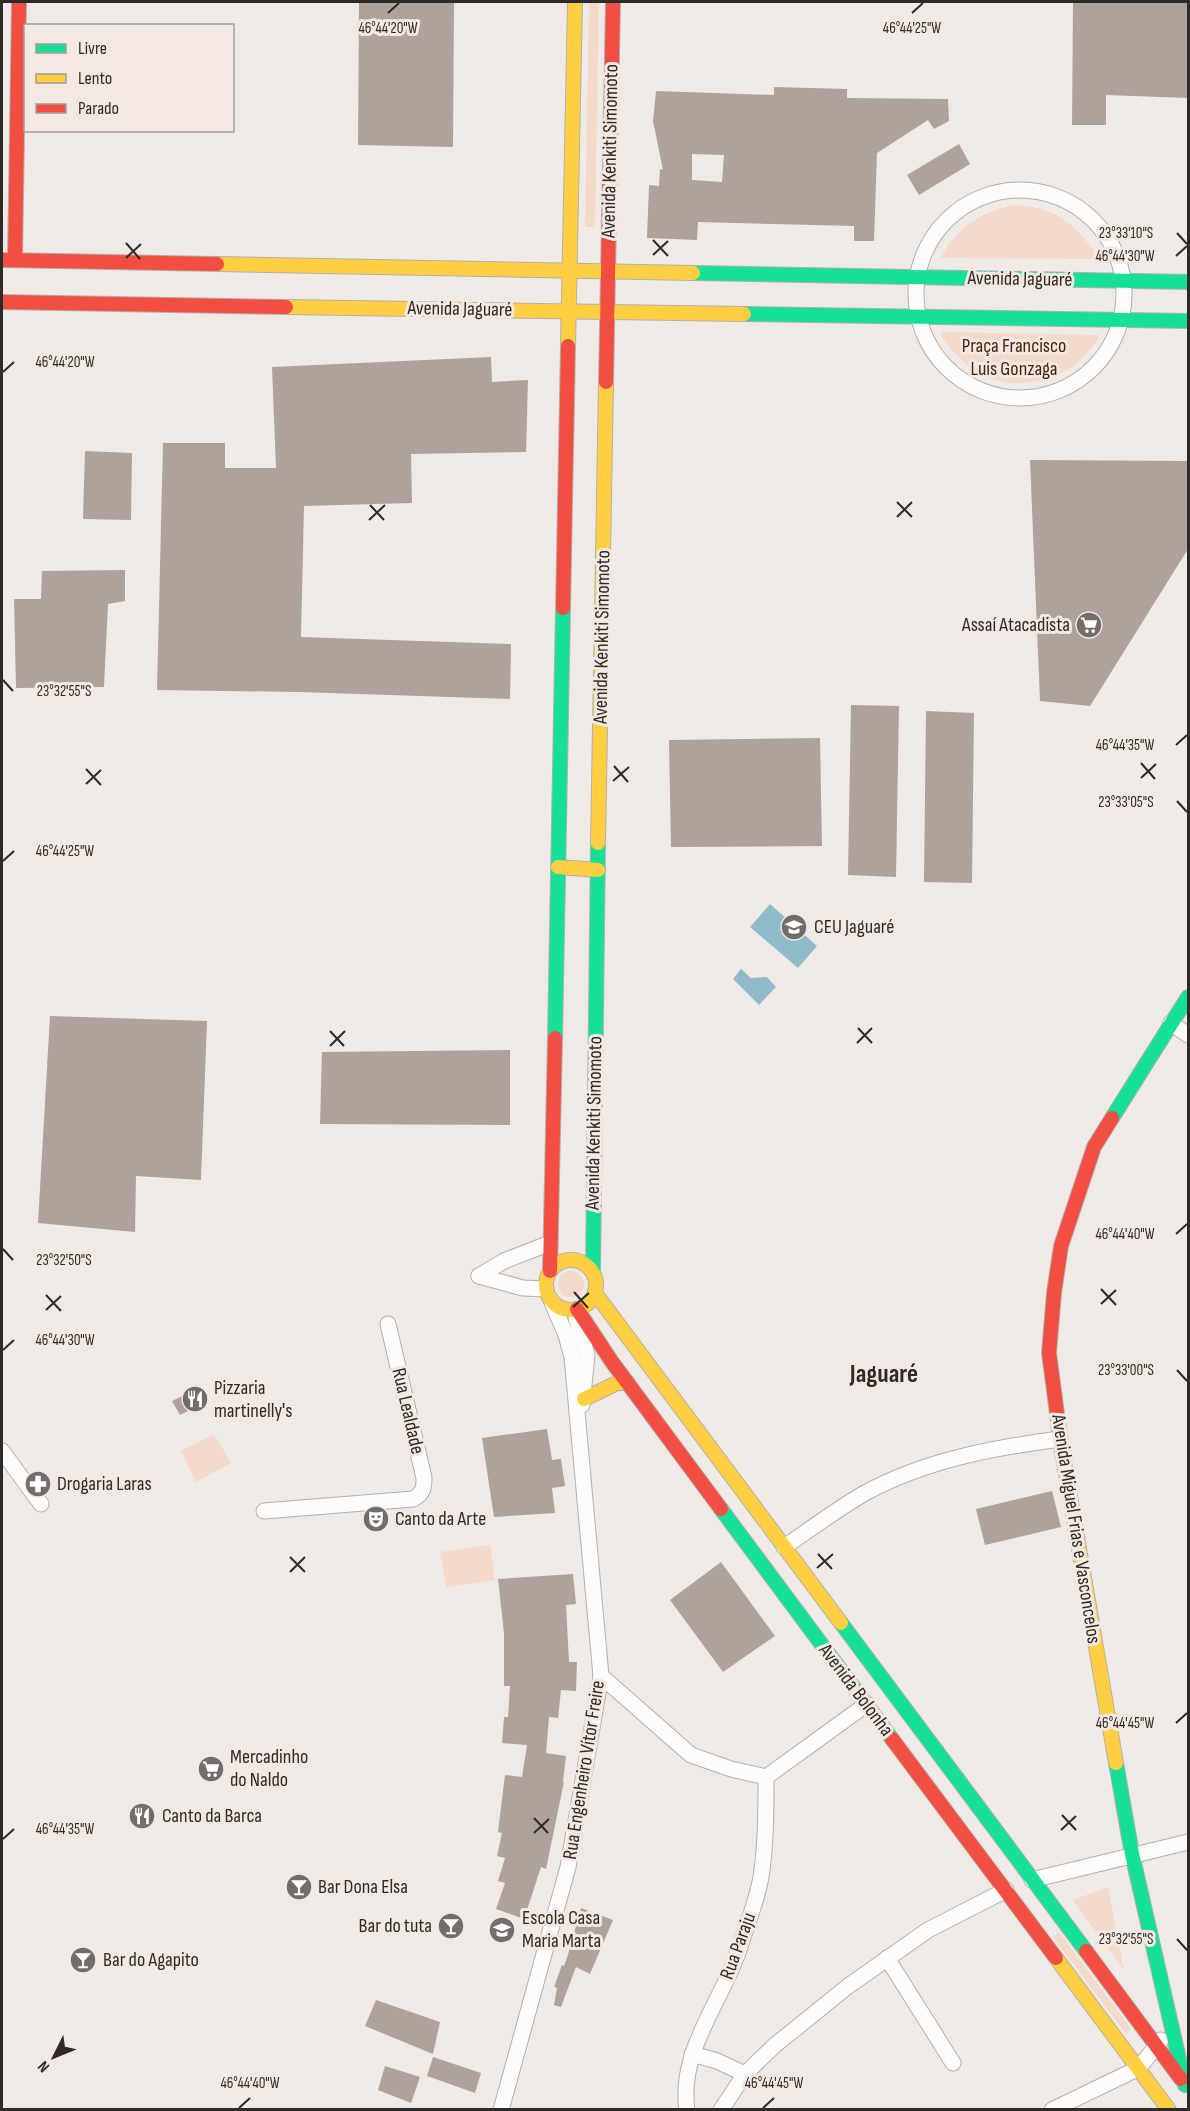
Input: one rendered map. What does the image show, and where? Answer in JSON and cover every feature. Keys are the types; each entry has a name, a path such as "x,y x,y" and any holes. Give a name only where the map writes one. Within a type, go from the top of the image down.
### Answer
{"main road":[{"path":"8,260 19,2"},
{"name":"Avenida Kenkiti Simomoto","path":"550,1271 575,2"},
{"name":"Avenida Kenkiti Simomoto","path":"593,1272 613,2"},
{"name":"Avenida Jaguaré","path":"8,260 1188,282"},
{"name":"Avenida Jaguaré","path":"2,303 1188,321"},
{"path":"558,867 598,870"},
{"name":"Avenida Miguel Frias e Vasconcelos","path":"1187,2087 1171,2029 1132,1854 1060,1439 1049,1353 1061,1246 1094,1147 1188,997"},
{"path":"574,1259 588,1266 593,1272 597,1285 595,1293 586,1305 575,1310 562,1308 548,1294 547,1276 559,1262 574,1259"},
{"name":"Avenida Bolonha","path":"595,1293 1187,2087"},
{"name":"Avenida Bolonha","path":"575,1310 1169,2109"},
{"path":"584,1399 617,1383 628,1383"}],"street":[{"path":"1012,190 1029,191 1062,200 1091,219 1112,246 1122,280 1124,299 1120,320 1115,337 1106,352 1083,377 1053,393 1018,398 985,392 955,375 932,349 924,334 916,295 917,276 922,259 929,243 950,217 979,198 1012,190"},
{"path":"1172,1023 1188,1035"},
{"path":"548,1294 479,1276 504,1261 550,1243"},
{"name":"Rua Engenheiro Vítor Freire","path":"501,2109 568,1868 601,1676 569,1344 548,1294"},
{"name":"Rua Engenheiro Vítor Freire","path":"575,1310 587,1355 584,1399 578,1423"},
{"name":"Rua Lealdade","path":"264,1512 403,1500 419,1496 423,1491 424,1478 388,1324"},
{"path":"784,1547 866,1493 937,1462 1012,1446 1060,1439"},
{"path":"2,1451 41,1504"},
{"path":"601,1676 691,1755 766,1777 867,1704"},
{"name":"Rua Paraju","path":"687,2109 685,2098 692,2055 730,1974 761,1879 766,1826 766,1777"},
{"path":"1032,1880 1188,1842"},
{"path":"721,2109 745,2074 774,2046 887,1958 928,1930 1006,1890"},
{"path":"887,1958 953,2063"},
{"path":"1052,2109 1139,2068 1171,2029"},
{"path":"692,2055 717,2061 745,2074"}],"green space":[{"path":"589,2 599,2 595,227 585,227"},
{"path":"1013,205 1042,209 1059,216 1074,227 1093,249 1098,259 941,258 954,238 971,223 991,212"},
{"name":"Praça Francisco Luis Gonzaga","path":"942,332 1099,335 1099,338 1081,360 1062,373 1038,381 1011,383 987,377 966,364 948,346 940,335"},
{"path":"571,1271 580,1275 584,1284 580,1293 571,1297 562,1293 558,1284 562,1275"},
{"path":"214,1434 231,1463 196,1482 181,1451"},
{"path":"490,1545 495,1580 446,1587 440,1552"},
{"path":"1108,1887 1124,1970 1073,1900"},
{"path":"1059,1932 1131,2029 1126,2034 1053,1937"}],"water":[{"path":"770,904 817,946 798,968 750,927"},
{"path":"741,969 751,978 767,977 776,987 759,1005 733,979"}],"building":[{"path":"359,2 454,2 453,147 358,145"},
{"path":"1073,2 1188,2 1188,98 1106,95 1106,125 1072,125"},
{"path":"774,87 847,89 847,98 948,99 949,121 934,129 928,120 877,153 874,241 854,241 854,226 698,222 697,240 647,238 649,185 659,186 660,169 663,170 653,121 656,91 774,95","holes":["692,154 724,155 722,182 692,180"]},
{"path":"959,144 970,164 919,195 907,175"},
{"path":"491,357 492,382 528,380 526,452 411,454 412,503 304,506 301,637 511,644 510,699 157,690 163,443 225,443 225,468 276,468 272,367"},
{"path":"85,451 132,453 131,520 83,519"},
{"name":"Assaí Atacadista","path":"1030,460 1188,461 1188,549 1090,706 1040,701"},
{"path":"125,570 125,601 108,604 104,687 16,688 14,599 41,599 42,571"},
{"path":"851,705 899,706 896,877 848,875"},
{"path":"926,711 974,713 972,883 924,882"},
{"path":"820,738 822,846 671,847 669,740"},
{"path":"50,1016 207,1021 201,1180 136,1176 135,1232 38,1223"},
{"path":"510,1050 510,1125 320,1124 322,1052"},
{"path":"199,1388 204,1403 180,1415 172,1401"},
{"path":"547,1429 552,1460 561,1459 565,1486 552,1488 555,1513 494,1517 482,1438"},
{"path":"1052,1491 1061,1527 985,1545 976,1509"},
{"path":"721,1562 775,1636 723,1672 670,1600"},
{"path":"573,1574 576,1604 566,1605 569,1662 577,1662 576,1691 561,1690 558,1718 549,1717 546,1753 566,1756 564,1782 546,1869 541,1867 524,1919 496,1909 505,1883 498,1881 505,1858 497,1856 502,1833 498,1832 505,1775 522,1777 527,1745 502,1743 504,1717 508,1717 510,1686 504,1686 504,1633 498,1579"},
{"path":"581,1908 613,1920 590,1974 576,1967 561,2007 554,2005 557,1988 554,1987 567,1958"},
{"path":"376,2000 440,2022 433,2054 365,2026"},
{"path":"433,2057 481,2073 475,2093 427,2076"},
{"path":"385,2066 420,2077 411,2103 378,2090"}],"traffic: fast":[{"path":"693,273 1188,282"},
{"path":"744,314 1188,321"},
{"path":"555,1038 563,608"},
{"path":"593,1272 598,843"},
{"path":"1112,1118 1188,997"},
{"path":"721,1509 892,1739"},
{"path":"841,1623 1086,1951"},
{"path":"1116,1763 1132,1854 1185,2085"}],"traffic: slow":[{"path":"568,346 575,2"},
{"path":"217,264 693,273"},
{"path":"286,307 744,314"},
{"path":"598,843 606,382"},
{"path":"558,867 598,870"},
{"path":"566,1260 576,1260 589,1267 596,1280 596,1285 596,1290 589,1303 576,1310 566,1310 557,1306 550,1299 546,1290 546,1280 550,1271 557,1264 566,1260"},
{"path":"595,1293 841,1623"},
{"path":"584,1399 617,1383 628,1383"},
{"path":"1061,1444 1116,1763"},
{"path":"1056,1958 1169,2110"}],"traffic: jam":[{"path":"15,260 19,2"},
{"path":"606,382 613,2"},
{"path":"2,260 217,264"},
{"path":"2,302 286,307"},
{"path":"563,608 568,346"},
{"path":"550,1271 555,1038"},
{"path":"1061,1444 1049,1353 1061,1246 1094,1147 1112,1118"},
{"path":"577,1309 612,1362 721,1509"},
{"path":"892,1739 1056,1958"},
{"path":"1086,1951 1181,2079"}],"place":[{"name":"Assaí Atacadista","path":"1089,625"},
{"name":"CEU Jaguaré","path":"794,927"},
{"name":"Pizzaria martinelly's","path":"195,1399"},
{"name":"Drogaria Laras","path":"38,1484"},
{"name":"Canto da Arte","path":"376,1519"},
{"name":"Mercadinho do Naldo","path":"211,1769"},
{"name":"Canto da Barca","path":"142,1816"},
{"name":"Bar Dona Elsa","path":"299,1887"},
{"name":"Bar do tuta","path":"451,1926"},
{"name":"Escola Casa Maria Marta","path":"502,1930"},
{"name":"Bar do Agapito","path":"83,1960"}],"district":[{"name":"Jaguaré","path":"884,1374"}]}
